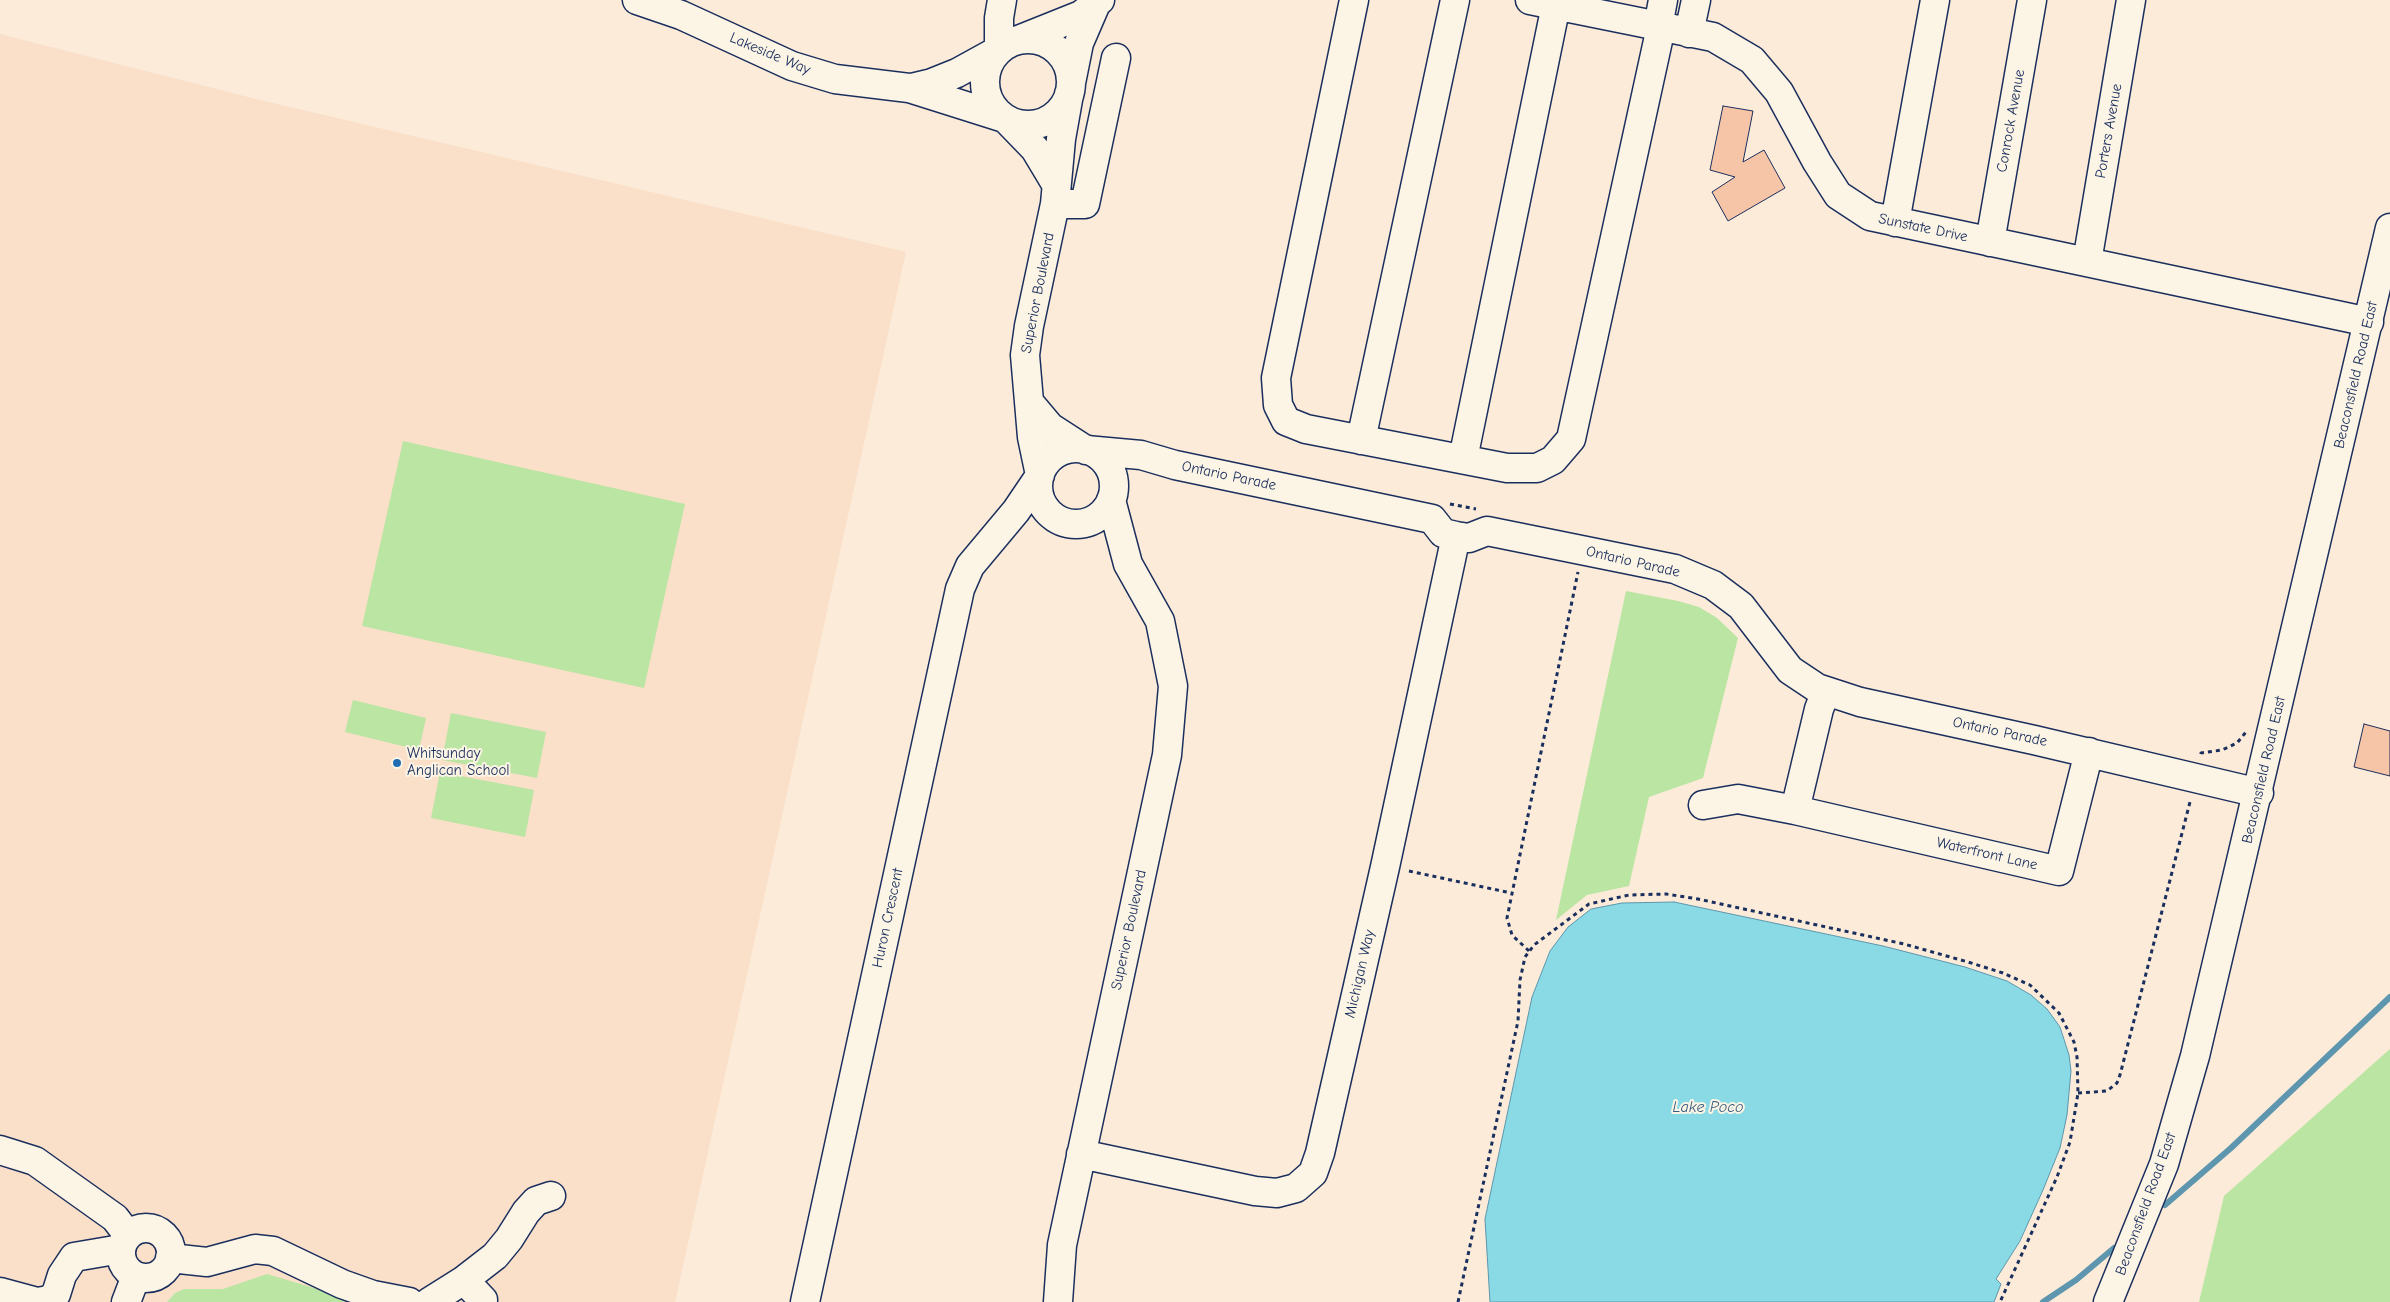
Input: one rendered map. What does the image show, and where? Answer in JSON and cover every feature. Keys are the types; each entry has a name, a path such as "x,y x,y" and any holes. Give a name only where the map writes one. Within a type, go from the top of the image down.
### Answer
{"street":[{"name":"Lakeside Way","path":"637,0 681,15 792,66 835,79 909,88 1005,118"},
{"path":"1002,0 999,18 1005,47"},
{"path":"1354,0 1276,378 1278,405 1286,421 1306,429 1507,468 1537,468 1553,460 1571,439 1659,27 1663,0"},
{"path":"1361,440 1455,0"},
{"name":"Sunstate Drive","path":"1530,0 1557,3 1659,27 1713,37 1752,60 1779,92 1817,162 1838,195 1870,216 2369,322"},
{"path":"1689,33 1696,0"},
{"path":"1895,222 1935,0"},
{"name":"Conrock Avenue","path":"1990,242 2032,0"},
{"name":"Porters Avenue","path":"2087,262 2131,0"},
{"name":"Superior Boulevard","path":"1005,47 1075,18 1097,3"},
{"name":"Superior Boulevard","path":"1040,476 1032,437 1025,369 1026,341 1055,194 1062,130 1079,43 1097,3"},
{"path":"1463,459 1557,3"},
{"path":"1005,118 1022,125 1040,124 1061,109 1070,90 1068,68 1060,53 1046,42 1005,47 988,66 984,83 988,100 1005,118 1035,149 1055,194 1085,204 1116,58"},
{"name":"Lakeside Way","path":"909,88 932,83 957,73 1005,47"},
{"name":"Beaconsfield Road East","path":"2108,1302 2164,1164 2195,1056 2259,793 2390,228"},
{"path":"1029,402 1050,428 1098,456 1109,468 1113,484 1111,498 1102,513 1089,522 1068,523 1053,516 1043,505 1038,490 1040,476 1047,461 1060,452 1076,448 1085,450"},
{"name":"Ontario Parade","path":"1085,450 1131,453 1432,519 1443,533 1456,536 1469,538 1487,531 1675,569 1713,585 1741,606 1790,670 1817,688 1860,702 2089,752 2259,793"},
{"name":"Ontario Parade","path":"1111,498 1134,474 1148,469 1175,464"},
{"name":"Huron Crescent","path":"806,1302 957,600 966,573 1040,476"},
{"name":"Superior Boulevard","path":"1058,1302 1062,1245 1166,755 1173,686 1160,621 1128,564 1111,498"},
{"name":"Huron Crescent","path":"990,543 1032,526 1049,523 1068,523"},
{"name":"Superior Boulevard","path":"1068,523 1098,539 1128,564"},
{"name":"Michigan Way","path":"1081,1154 1271,1193 1286,1192 1296,1188 1313,1173 1320,1153 1378,896 1456,536"},
{"path":"1795,810 1826,691"},
{"name":"Waterfront Lane","path":"1703,805 1738,799 1795,810 2058,871 2089,752"},
{"path":"0,1150 35,1161 114,1218 124,1242 124,1264 136,1276 152,1277 160,1274 166,1268 170,1258 170,1247 160,1232 143,1228 124,1242 74,1257 62,1275 56,1294 49,1300 37,1302 0,1292"},
{"path":"428,1302 464,1280 495,1256 510,1239 526,1212 536,1201 551,1196"},
{"path":"170,1258 207,1262 255,1250 273,1251 342,1284 373,1295 409,1302"},
{"path":"126,1302 136,1276"},
{"path":"464,1280 483,1300"}],"path":[{"path":"1440,502 1479,510"},
{"path":"1528,951 1512,934 1507,918 1583,550"},
{"path":"2078,1093 2107,1091 2116,1083 2120,1075 2201,753 2222,750 2237,743 2250,727"},
{"path":"1458,1302 1518,1021 1521,972 1528,951 1589,904 1622,896 1666,894 1698,899 1904,944 2016,978 2030,985 2059,1012 2074,1042 2077,1057 2078,1093 2065,1159 2000,1302"}],"shaded area":[{"name":"Whitsunday Anglican School","path":"0,34 256,99 906,252 675,1302 361,1302 242,1284 223,1289 175,1293 167,1302 0,1302"}],"green space":[{"path":"403,441 685,504 644,688 362,626"},
{"path":"1626,591 1699,607 1717,618 1738,638 1703,778 1649,797 1629,886 1587,895 1556,920"},
{"path":"353,700 426,718 419,750 345,732"},
{"path":"451,713 546,732 537,778 442,760"},
{"path":"440,772 534,790 525,837 431,818"},
{"path":"2390,1049 2390,1302 2199,1302 2224,1196"},
{"path":"267,1274 361,1302 167,1302 175,1293 184,1289 223,1289"}],"water":[{"name":"Lake Poco","path":"1674,902 1883,946 1965,967 2007,981 2031,995 2047,1009 2060,1027 2069,1055 2071,1071 2067,1115 2060,1148 2043,1190 2020,1241 1996,1279 2001,1284 1994,1302 1490,1302 1485,1219 1532,997 1550,951 1568,927 1591,909 1622,903"}],"building":[{"path":"1723,106 1753,111 1743,162 1764,150 1785,188 1728,221 1712,192 1735,177 1710,170"},
{"path":"2364,724 2390,731 2390,776 2354,767"}],"waterway":[{"path":"2165,1205 2231,1148 2390,997"},
{"path":"2043,1302 2076,1280 2114,1248"}],"place":[{"name":"Whitsunday Anglican School","path":"397,763"}]}
